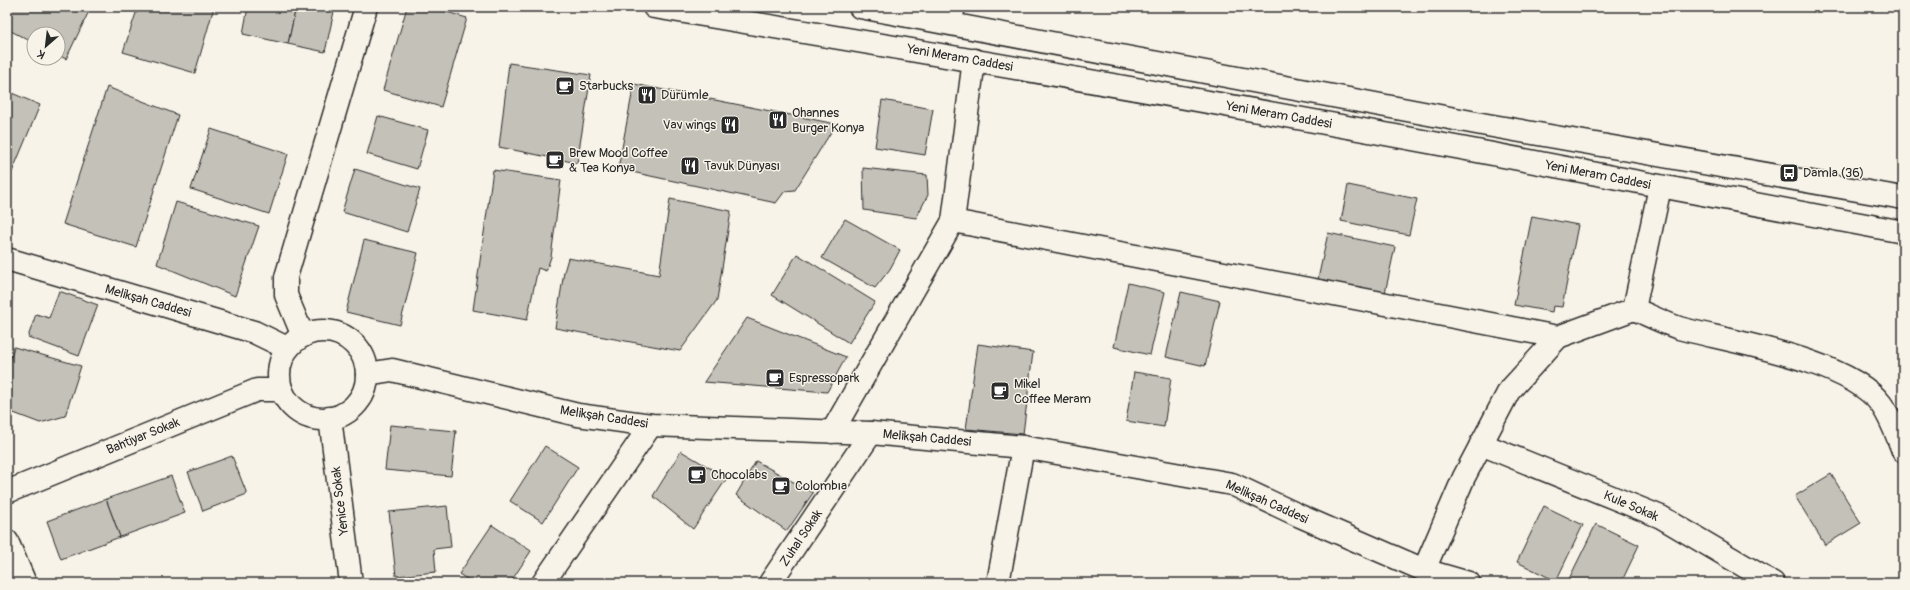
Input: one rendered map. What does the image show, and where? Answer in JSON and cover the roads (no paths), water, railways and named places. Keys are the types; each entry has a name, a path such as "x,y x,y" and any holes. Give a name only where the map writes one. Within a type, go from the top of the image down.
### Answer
{"street":[{"path":"295,342 286,295 286,277 366,7"},
{"name":"Yeni Meram Caddesi","path":"654,7 974,60 1478,151 1660,187 1903,232"},
{"path":"860,7 952,15 1487,125 1903,198"},
{"path":"832,432 953,221 974,60"},
{"path":"1634,309 1660,187"},
{"path":"953,221 1558,337"},
{"name":"Melikşah Caddesi","path":"7,259 254,332 295,342"},
{"path":"1424,570 1464,477 1509,391 1558,337 1634,309 1677,327 1820,364 1826,367 1862,387 1881,404 1895,429 1903,451"},
{"path":"317,332 332,332 345,338 357,347 364,360 367,374 365,388 360,400 350,410 339,417 325,420 311,418 298,412 287,402 281,390 278,375 281,361 295,342 317,332"},
{"name":"Melikşah Caddesi","path":"367,374 392,370 578,415 651,425 872,433 1023,447 1232,484 1300,516 1424,570 1463,582"},
{"name":"Bahtiyar Sokak","path":"7,492 257,390 281,390"},
{"name":"Yenice Sokak","path":"330,418 351,583"},
{"path":"544,583 651,425"},
{"name":"Zuhal Sokak","path":"770,583 872,433"},
{"name":"Kule Sokak","path":"1481,444 1660,517 1772,583"},
{"path":"998,583 1023,447"},
{"path":"7,541 25,583"}],"place":[{"name":"Starbucks","path":"565,86"},
{"name":"Dürümle","path":"647,95"},
{"name":"Ohannes Burger Konya","path":"778,120"},
{"name":"Vav wings","path":"730,125"},
{"name":"Brew Mood Coffee & Tea Konya","path":"555,160"},
{"name":"Tavuk Dünyası","path":"690,166"},
{"name":"Damla (36)","path":"1789,173"},
{"name":"Espressopark","path":"775,378"},
{"name":"Mikel Coffee Meram","path":"1000,391"},
{"name":"Chocolabs","path":"697,475"},
{"name":"Colombıa","path":"781,486"}]}
